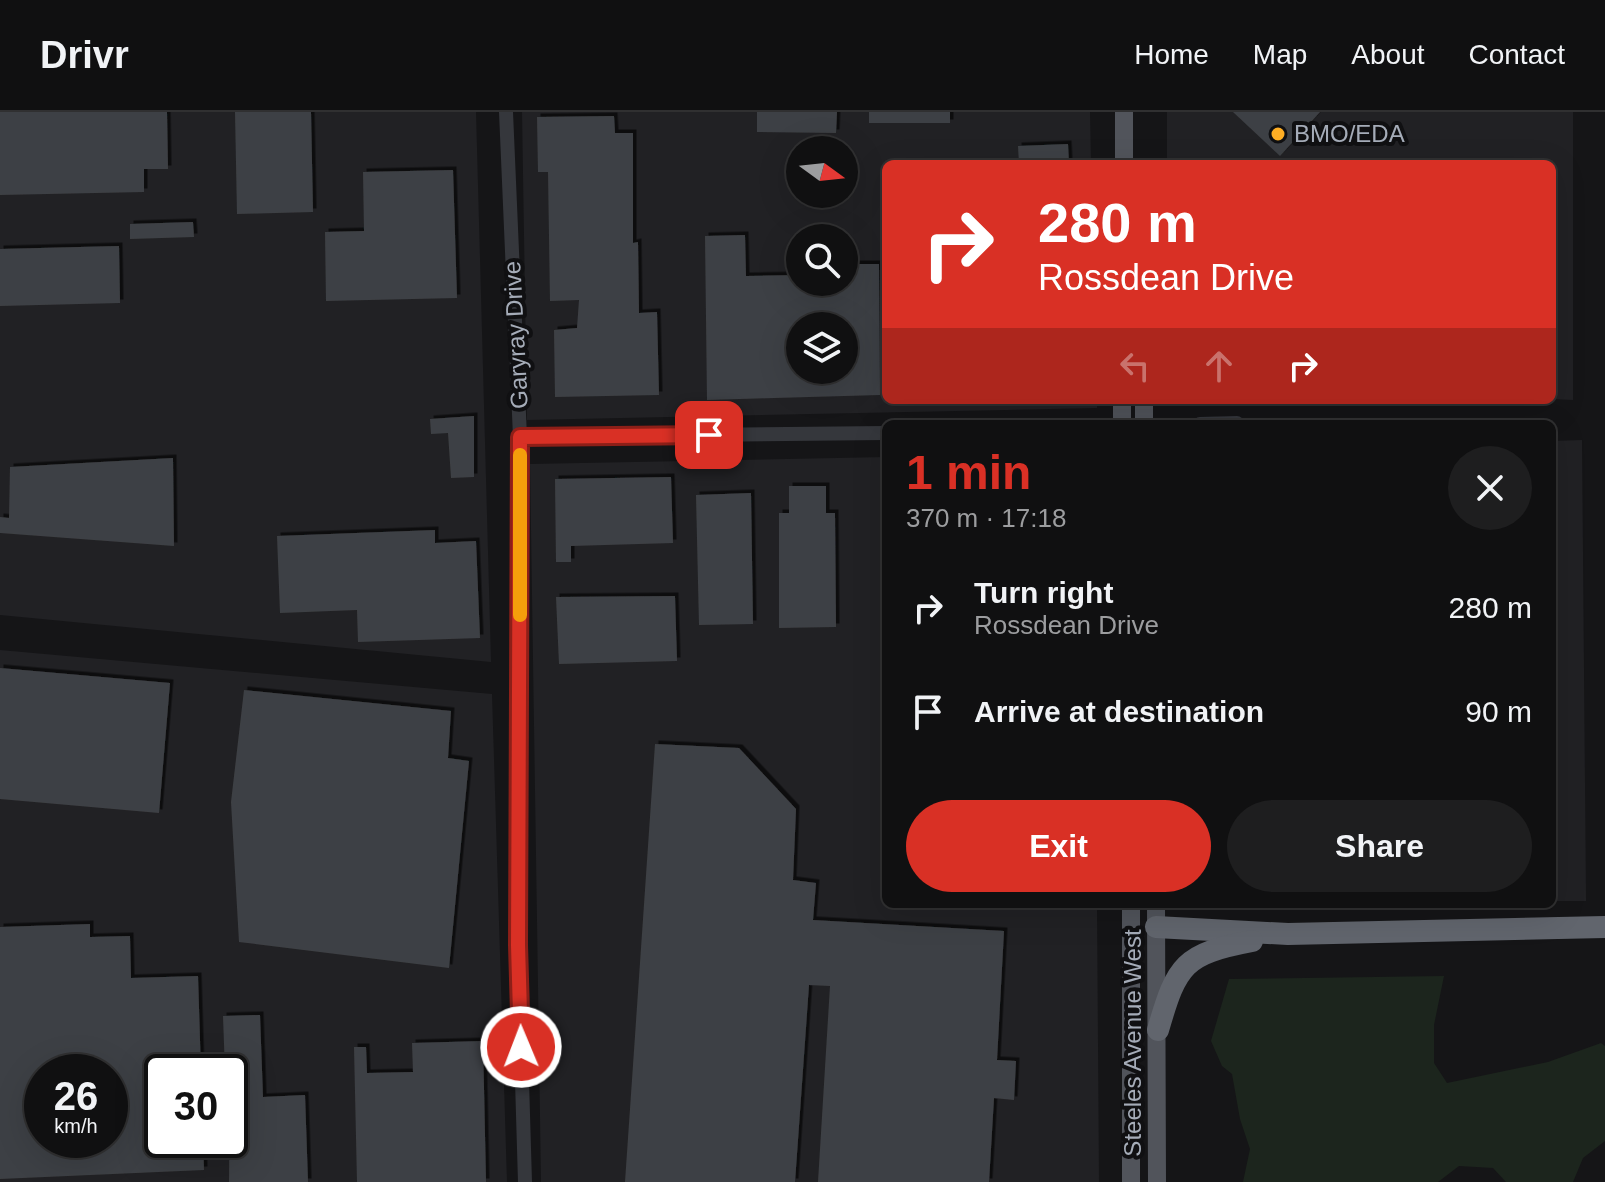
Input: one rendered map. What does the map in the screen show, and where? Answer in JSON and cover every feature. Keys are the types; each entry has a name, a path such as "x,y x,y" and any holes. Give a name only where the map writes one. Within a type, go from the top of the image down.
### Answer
{"highway":[{"path":"1156,927 1288,934 1605,927"},
{"path":"1158,1030 1172,984 1183,967 1209,951 1288,934"}],"main road":[{"path":"1124,112 1124,160"},
{"name":"Steeles Avenue West","path":"1131,908 1131,1182"},
{"name":"Steeles Avenue West","path":"1156,908 1157,1182"},
{"path":"1131,925 1156,927"}],"street":[{"name":"Garyray Drive","path":"506,112 520,437 518,945 525,1182"},
{"path":"520,437 882,433"}],"shaded area":[{"path":"0,112 476,112 491,662 0,615"},
{"path":"522,112 1090,112 1091,160 882,160 882,404 1097,404 1097,408 527,420"},
{"path":"1167,112 1573,112 1573,400 1556,399 1556,160 1167,160"},
{"path":"1582,440 1586,901 1556,901 1556,441"},
{"path":"882,457 882,908 1097,908 1099,1182 541,1182 530,464"},
{"path":"0,650 492,694 507,1182 0,1182"},
{"path":"1444,976 1434,1025 1434,1063 1447,1083 1548,1062 1601,1043 1605,1046 1605,1141 1583,1158 1573,1182 1506,1182 1493,1168 1459,1166 1438,1182 1243,1182 1250,1149 1240,1119 1232,1074 1222,1066 1211,1041 1229,979"}],"building":[{"path":"0,112 167,112 168,169 144,169 144,192 0,195"},
{"path":"235,112 311,112 313,212 237,214"},
{"path":"757,112 837,112 836,133 757,132"},
{"path":"869,112 950,112 950,123 869,123"},
{"name":"BMO/EDA","path":"1233,112 1320,112 1280,156"},
{"path":"614,116 615,133 633,133 633,243 638,242 639,313 657,312 659,395 555,397 554,330 577,328 579,300 550,301 548,172 538,172 537,117"},
{"path":"1068,144 1069,160 1019,160 1018,146"},
{"path":"453,170 457,298 326,301 325,232 364,231 363,172"},
{"path":"193,222 194,237 130,239 130,224"},
{"path":"745,235 746,276 786,275 786,296 858,296 858,264 879,264 880,395 707,400 705,236"},
{"path":"119,246 120,303 0,306 0,249"},
{"path":"474,416 474,477 451,478 448,433 431,434 430,419"},
{"path":"173,458 174,546 0,533 0,517 9,518 10,467"},
{"path":"671,477 673,543 571,546 571,562 556,562 555,479"},
{"path":"789,486 826,486 826,513 835,513 836,627 779,628 779,513 789,513"},
{"path":"751,493 753,624 699,625 696,495"},
{"path":"435,530 435,543 476,541 480,638 358,642 357,610 280,613 277,536"},
{"path":"675,596 677,661 559,664 556,597"},
{"path":"0,668 170,683 159,813 0,799"},
{"path":"244,690 451,711 448,758 469,761 449,968 239,942 231,802"},
{"path":"655,744 739,748 796,809 793,880 816,883 813,920 1004,931 997,1060 1016,1061 1014,1100 994,1098 989,1182 818,1182 830,986 809,985 795,1182 625,1182"},
{"path":"90,924 90,937 130,936 131,978 198,976 200,1054 144,1054 144,1158 204,1158 204,1170 0,1179 0,927"},
{"path":"260,1015 263,1097 305,1095 308,1182 229,1182 229,1158 248,1158 248,1054 224,1054 223,1016"},
{"path":"483,1041 486,1182 357,1182 354,1047 366,1047 367,1073 413,1072 412,1043"}],"slow traffic":[{"path":"520,455 520,615"}],"place":[{"name":"BMO/EDA","path":"1278,134"}],"route":[{"path":"521,1047 518,945 520,437 709,435"}]}
